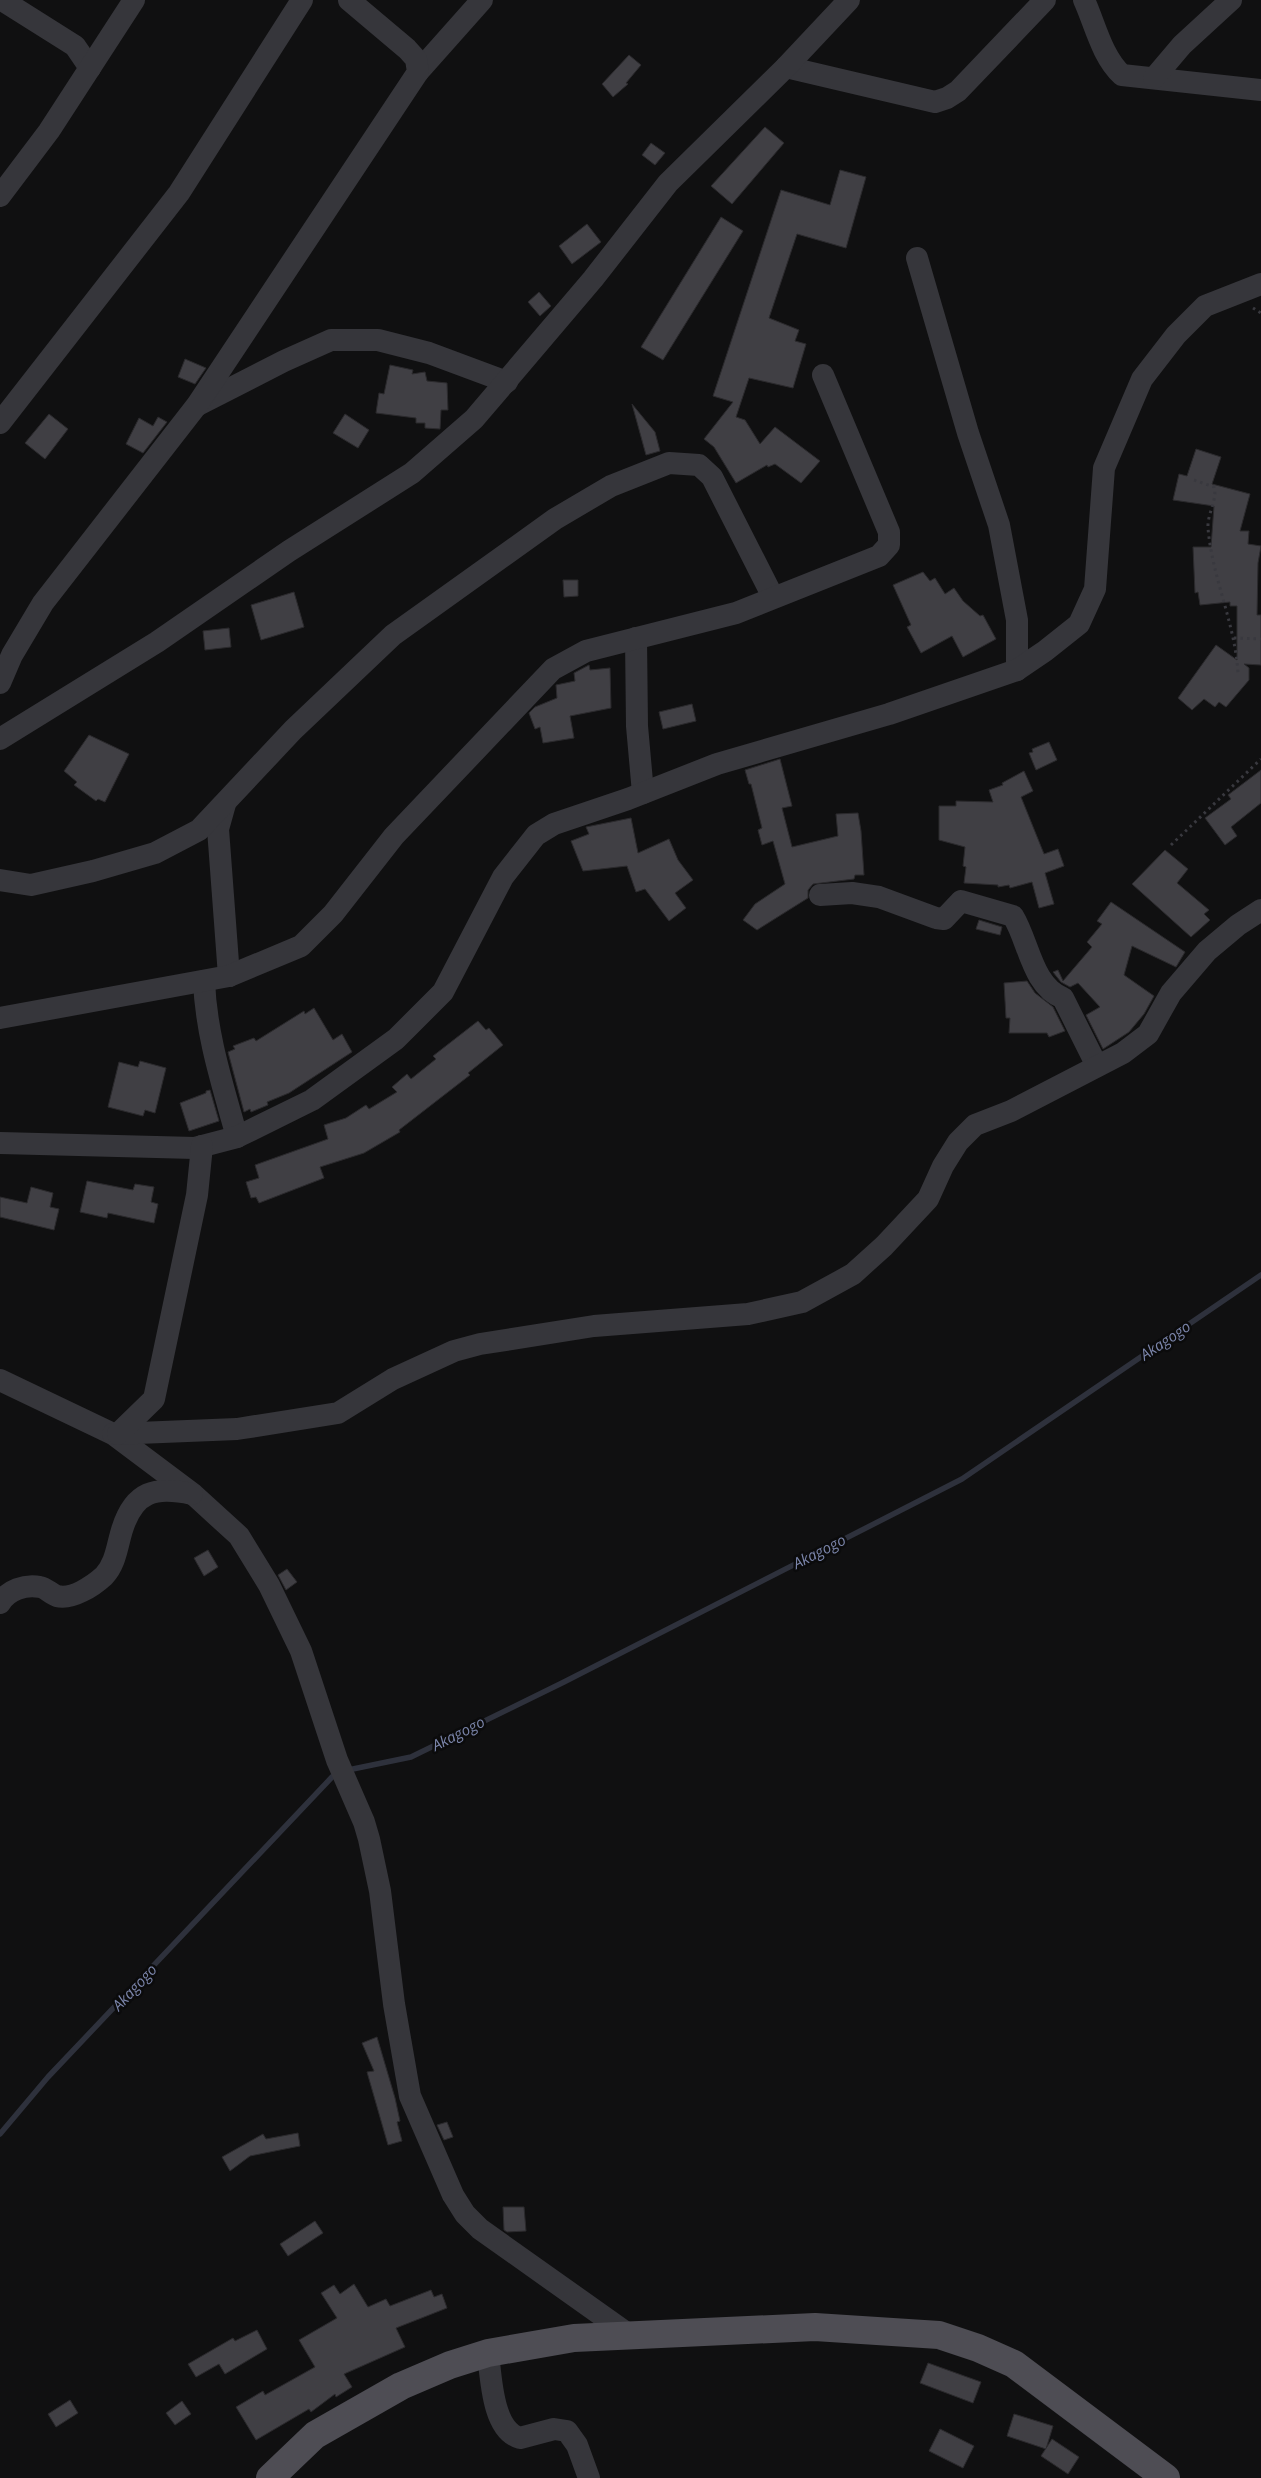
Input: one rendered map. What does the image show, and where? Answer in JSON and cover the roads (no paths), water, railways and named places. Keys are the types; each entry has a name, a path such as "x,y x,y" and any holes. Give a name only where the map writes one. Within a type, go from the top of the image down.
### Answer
{"main road":[{"path":"270,2478 315,2435 401,2386 450,2365 488,2353 574,2338 815,2326 940,2335 978,2348 1014,2364 1166,2478"}],"street":[{"path":"2,0 75,46 90,68"},
{"path":"0,196 49,131 134,0"},
{"path":"0,423 179,194 302,0"},
{"path":"349,0 407,49 416,59 418,72"},
{"path":"0,683 12,655 43,603 197,405 418,72 482,0"},
{"path":"0,738 157,642 289,550 412,473 474,419 507,382 668,183 786,67 849,0"},
{"path":"786,67 935,102 948,98 958,91 1045,0"},
{"path":"1084,0 1114,67 1122,75 1261,90"},
{"path":"1154,78 1206,21 1231,0"},
{"path":"918,258 968,433 999,525 1017,620 1018,670"},
{"path":"0,1143 195,1148 237,1137 312,1100 396,1039 410,1026 443,992 503,877 536,835 566,818 717,764 889,714 1018,670 1046,651 1079,624 1095,589 1104,468 1142,379 1176,334 1205,306 1261,284"},
{"path":"197,405 284,360 331,340 378,340 429,353 507,382"},
{"path":"0,1018 229,976 302,946 333,914 394,836 553,669 586,652 736,613 878,556 889,545 889,532 823,375"},
{"path":"0,880 31,885 93,872 155,853 209,829 226,802 293,730 393,635 555,519 611,486 669,463 699,465 712,477 773,597"},
{"path":"636,638 637,726 643,792"},
{"path":"209,829 229,976"},
{"path":"820,894 852,893 879,898 936,918 944,919 961,901 1013,916 1020,928 1033,964 1047,988 1055,995 1064,998 1097,1066"},
{"path":"116,1434 237,1430 338,1413 393,1379 454,1351 480,1344 594,1326 748,1314 802,1302 853,1274 884,1246 928,1199 943,1166 958,1142 976,1125 1011,1111 1123,1053 1148,1034 1171,994 1207,951 1238,925 1261,910"},
{"path":"204,981 204,1004 215,1059 237,1137"},
{"path":"116,1434 154,1398 197,1195 202,1146"},
{"path":"0,1380 116,1434 193,1494 239,1536 269,1585 300,1651 337,1760 364,1822 380,1891 394,2004 410,2096 453,2195 465,2214 480,2229 628,2334"},
{"path":"0,1603 15,1589 41,1587 57,1596 73,1595 89,1588 104,1575 116,1555 122,1529 134,1504 148,1494 170,1489 193,1494"},
{"path":"488,2353 493,2397 504,2426 510,2433 520,2438 554,2429 567,2432 577,2445 589,2478"}],"waterway":[{"name":"Akagogo","path":"348,1770 411,1757 564,1682 962,1479 1261,1275"},
{"name":"Akagogo","path":"0,2134 48,2077 332,1777"}]}
